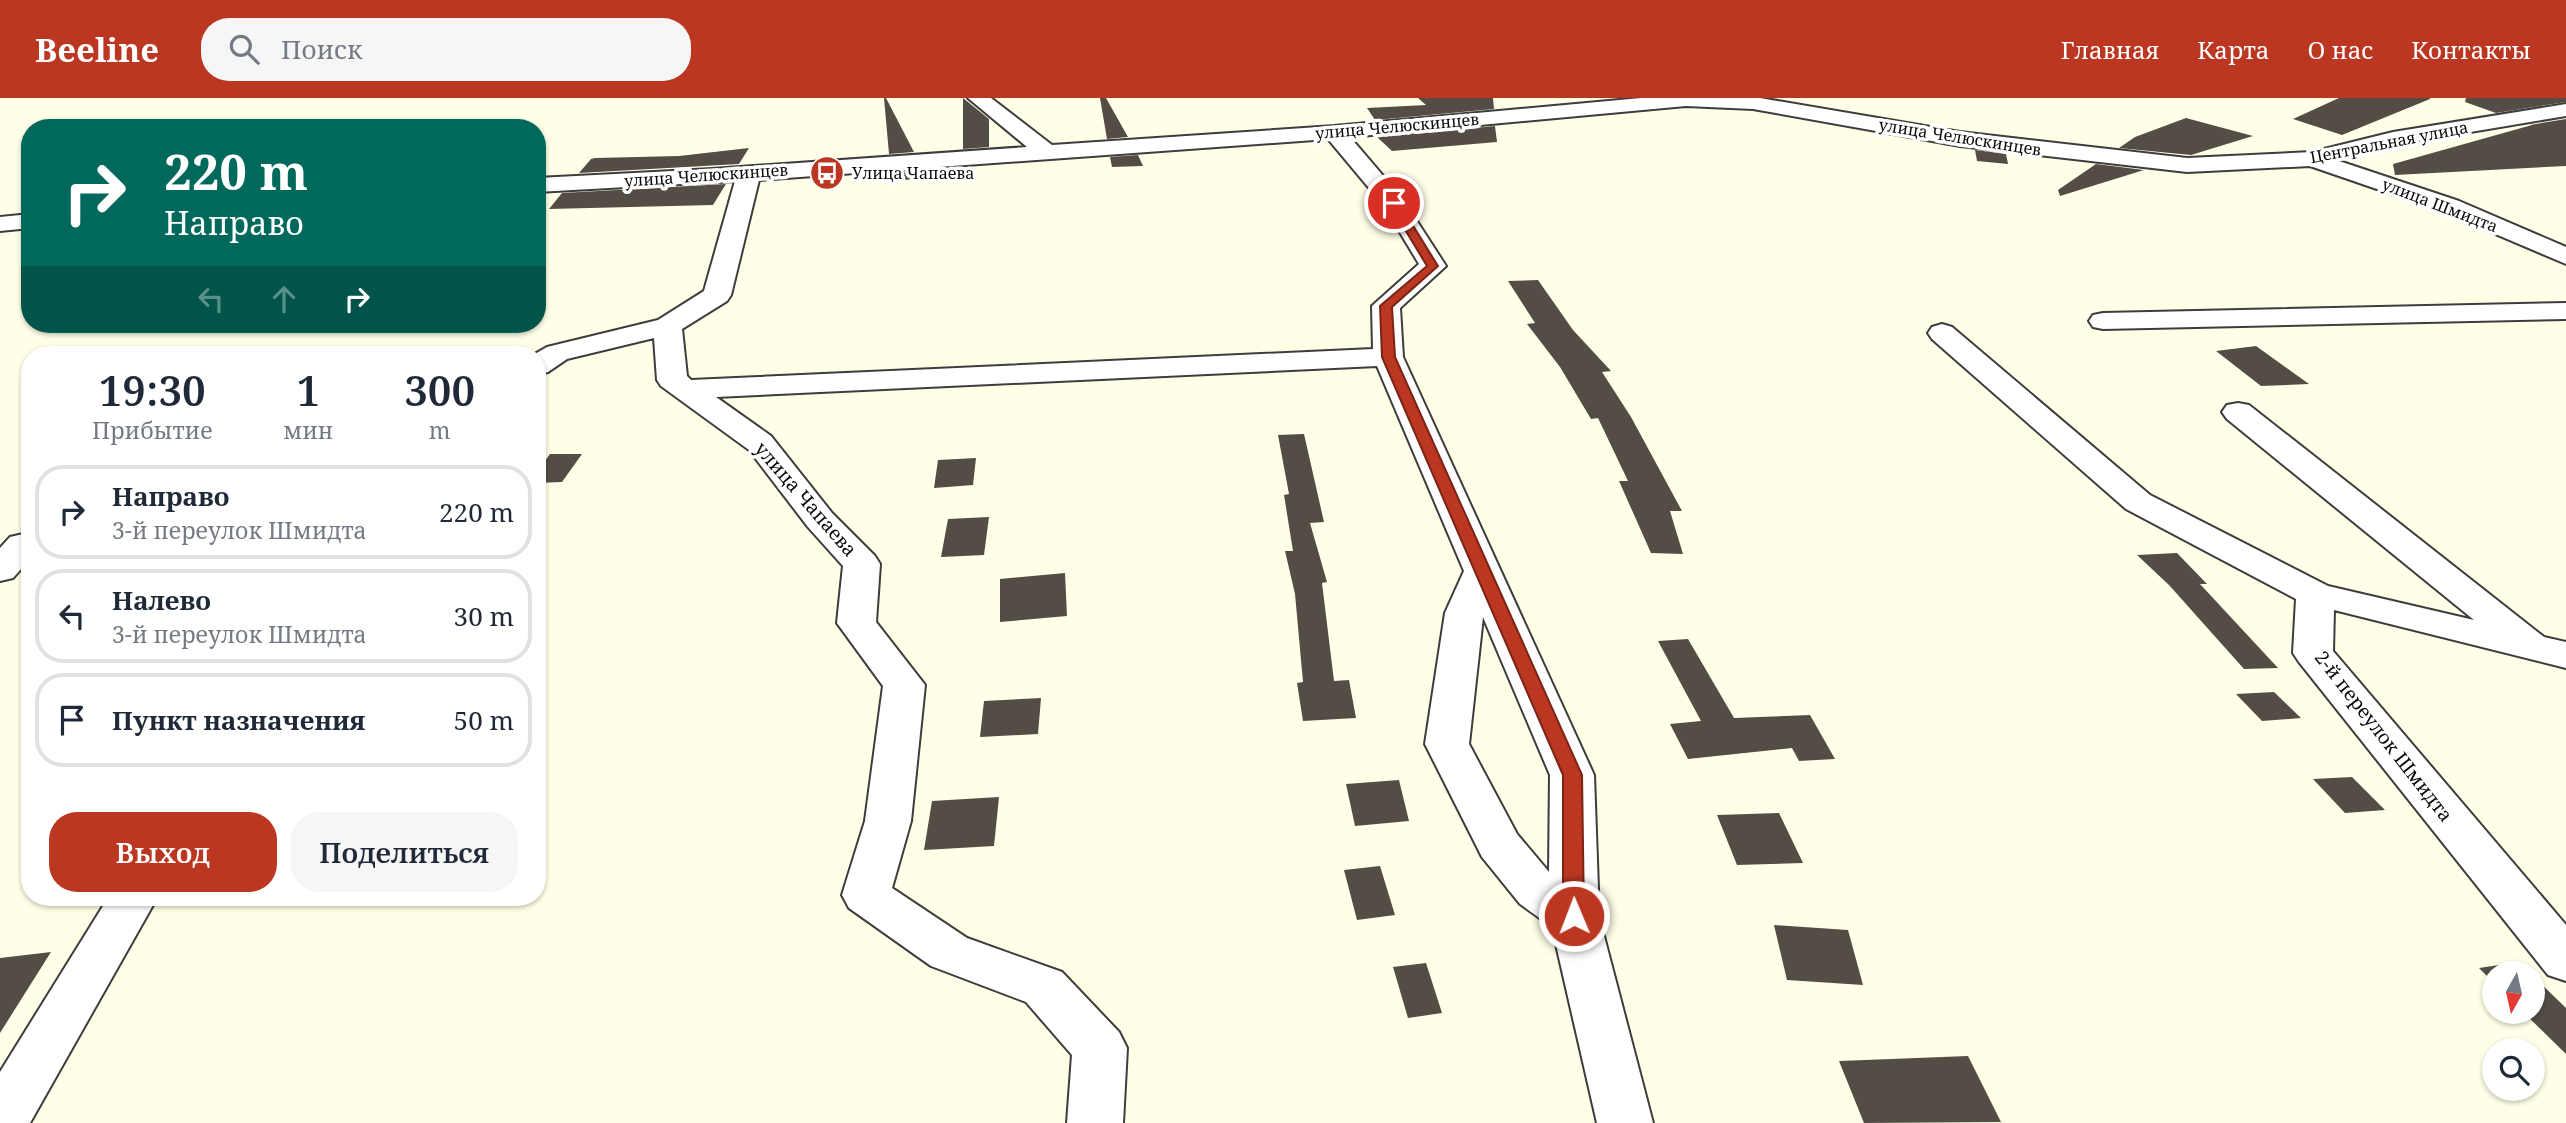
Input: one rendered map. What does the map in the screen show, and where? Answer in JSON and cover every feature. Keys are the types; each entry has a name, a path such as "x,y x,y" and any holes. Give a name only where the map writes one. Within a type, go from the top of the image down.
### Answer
{"street":[{"path":"978,98 1047,152"},
{"name":"улица Челюскинцев","path":"546,184 1334,132 1686,100 1751,100 1960,139 2098,157 2187,165 2253,163"},
{"name":"Центральная улица","path":"2253,163 2312,159 2393,139 2566,110"},
{"path":"1334,132 1394,203 1433,266 1386,306 1388,357 1572,775 1574,916 1625,1123"},
{"name":"улица Шмидта","path":"2312,159 2450,206 2566,256"},
{"path":"546,360 557,353 668,326 717,295 749,172"},
{"path":"0,224 21,222"},
{"path":"2103,321 2566,311"},
{"name":"улица Чапаева","path":"668,326 672,380 760,443 820,520 862,564 856,623 904,685 888,821 866,895 948,951 1044,987 1100,1048 1095,1123"},
{"path":"1942,333 2138,502 2315,594 2548,651"},
{"path":"685,389 1388,357"},
{"path":"2238,412 2548,651"},
{"path":"1481,573 1464,613 1447,744 1499,845 1537,891 1574,916"},
{"name":"2-й переулок Шмидта","path":"2315,594 2314,653 2566,961"},
{"path":"0,1122 128,906"}],"building":[{"path":"886,98 914,152 889,154"},
{"path":"963,98 989,119 989,147 963,149"},
{"path":"1100,98 1106,98 1128,137 1107,139"},
{"path":"1418,98 1493,98 1494,109 1375,120 1367,108 1426,105"},
{"path":"2339,98 2430,99 2342,135 2293,119"},
{"path":"2466,98 2566,98 2566,102 2496,113 2465,102"},
{"path":"2186,118 2253,136 2191,155 2119,148 2135,137"},
{"path":"2566,119 2566,166 2395,175 2393,164 2530,125"},
{"path":"1495,126 1497,142 1392,151 1377,137"},
{"path":"749,148 739,164 579,173 595,158 679,156"},
{"path":"1975,150 2006,154 2008,164 1977,161"},
{"path":"1138,155 1143,166 1112,167 1110,157"},
{"path":"2096,164 2144,170 2060,196 2058,190"},
{"path":"923,171 927,178 891,181 890,173"},
{"path":"726,184 713,205 549,209 562,193"},
{"path":"1538,280 1573,330 1611,371 1602,372 1631,417 1682,511 1670,511 1683,554 1651,553 1619,481 1628,481 1598,418 1591,419 1560,367 1527,324 1535,323 1508,281"},
{"path":"2256,346 2309,384 2261,386 2216,351"},
{"path":"1304,434 1324,522 1310,523 1327,582 1322,583 1334,681 1349,680 1356,718 1303,721 1297,683 1303,682 1295,594 1285,551 1293,551 1284,495 1289,494 1278,435"},
{"path":"550,454 582,454 562,482 546,483 546,460"},
{"path":"976,458 973,485 934,488 938,460"},
{"path":"989,517 984,555 941,557 948,519"},
{"path":"2177,553 2207,584 2200,584 2278,668 2244,669 2169,585 2137,555"},
{"path":"1065,573 1067,616 1000,622 1000,579"},
{"path":"1688,639 1734,718 1810,715 1835,759 1799,761 1792,748 1688,759 1670,724 1701,721 1658,641"},
{"path":"2274,692 2301,718 2262,721 2236,694"},
{"path":"1041,698 1038,734 980,737 984,701"},
{"path":"2352,777 2385,810 2345,813 2313,779"},
{"path":"1399,780 1409,821 1355,826 1346,784"},
{"path":"999,797 994,846 924,850 932,801"},
{"path":"1779,813 1803,863 1737,865 1717,815"},
{"path":"1380,866 1395,915 1357,920 1344,870"},
{"path":"1774,925 1848,930 1863,985 1787,980"},
{"path":"51,952 0,1033 0,958"},
{"path":"1426,963 1442,1013 1408,1018 1393,967"},
{"path":"2545,988 2566,1008 2566,1054 2535,1024 2545,1024"},
{"path":"1968,1056 2001,1122 1864,1123 1839,1061"}],"place":[{"name":"Улица Чапаева","path":"827,173"}],"route":[{"path":"1394,203 1433,266 1386,306 1388,357 1572,775 1574,916"}]}
